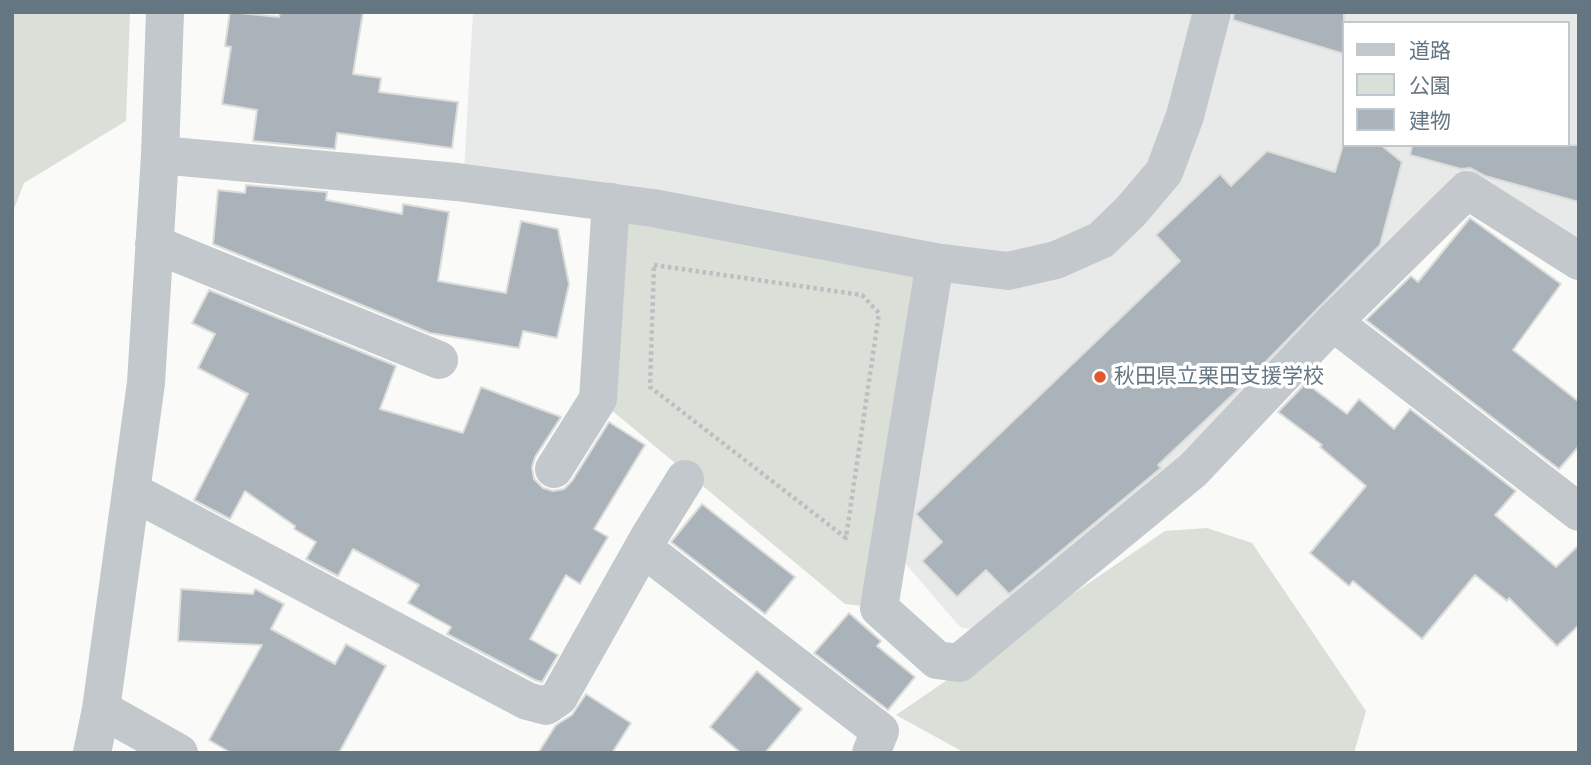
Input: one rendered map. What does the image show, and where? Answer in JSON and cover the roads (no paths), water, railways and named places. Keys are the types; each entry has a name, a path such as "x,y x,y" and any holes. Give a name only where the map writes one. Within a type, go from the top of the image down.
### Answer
{"street":[{"path":"92,753 133,492 146,383 160,155 165,12"},
{"path":"160,155 457,182 611,202 666,210 935,262 1008,271 1056,260 1101,240 1131,211 1164,172 1185,116 1213,12"},
{"path":"935,262 879,608 937,660 959,663 1193,470 1333,322 1467,190 1579,261"},
{"path":"554,469 598,399 611,202"},
{"path":"154,244 439,359"},
{"path":"1333,322 1579,512"},
{"path":"133,492 527,701 546,706 559,697 643,548 685,480"},
{"path":"643,548 880,731 871,753"},
{"path":"101,709 179,753"}],"place":[{"name":"秋田県立栗田支援学校","path":"1100,377"}]}
